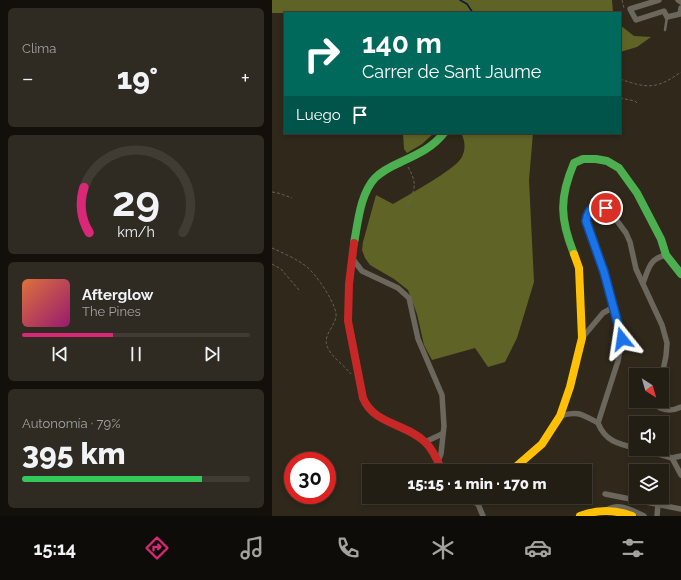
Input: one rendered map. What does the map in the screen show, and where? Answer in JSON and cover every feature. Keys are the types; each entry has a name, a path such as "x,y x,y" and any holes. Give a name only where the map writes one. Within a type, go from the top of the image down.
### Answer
{"street":[{"path":"659,0 630,9 636,20 664,11 667,17 680,14 681,8"},
{"path":"439,464 425,442 416,435 374,414 364,402 348,316 349,280 352,258 357,226 368,187 379,175 434,145 443,134"},
{"path":"519,464 542,444 560,416 570,387 582,338 579,268 565,233 562,205 566,181 574,163 583,159 596,159 607,161 619,168 630,182 636,193 661,240 666,255 681,274"},
{"path":"598,423 622,344 604,272 587,226 587,216 593,207 599,206 606,208 621,225 630,242 636,269 662,325 667,343 663,368"},
{"path":"643,282 653,260 657,257 666,255"},
{"path":"352,258 362,271 398,288 409,298 418,340 442,395 444,426 441,454 438,461"},
{"path":"349,280 362,271"},
{"path":"582,338 604,313 612,308"},
{"path":"658,408 662,410 677,409 681,407"},
{"path":"560,416 575,412 598,423 602,432 611,440 629,446"},
{"path":"425,442 442,434"},
{"path":"665,456 672,458 681,456"},
{"path":"672,458 681,475"},
{"path":"605,494 629,499"},
{"path":"478,504 483,516"},
{"path":"658,516 658,504 681,509"},
{"path":"606,510 611,507 619,506 644,516"},
{"path":"580,516 591,512 606,510 621,512 632,516"}],"lane":[{"path":"665,30 667,17"}],"path":[{"path":"622,0 624,9 630,9"},
{"path":"621,79 652,87 663,83 681,72"},
{"path":"621,98 635,100 638,104"},
{"path":"404,161 412,176 415,188 406,207"},
{"path":"272,192 292,198"},
{"path":"272,248 308,268 332,302 336,311 336,317 327,336 327,344 332,353 352,376"},
{"path":"272,264 285,273 299,290"}],"green space":[{"path":"272,0 612,0 613,12 284,12 272,13"},
{"path":"621,26 634,36 651,37 637,47 621,52"},
{"path":"403,134 433,134 422,144 407,153 404,149"},
{"path":"461,134 533,134 529,180 534,282 517,338 505,362 488,367 475,348 432,360 424,345 417,314 408,290 394,279 370,265 362,250 376,195 393,204 430,182 450,169 462,157 464,151"}],"waterway":[{"path":"460,0 467,4 472,12"}],"traffic: fast":[{"path":"354,243 358,218 363,200 375,178 387,169 435,143 443,134"},
{"path":"574,254 566,230 563,208 569,176 574,163 583,159 607,161 619,168 637,193 661,239 666,255 681,274"}],"traffic: slow":[{"path":"519,464 542,444 560,416 570,387 582,338 579,268 574,254"},
{"path":"580,516 600,511 619,512 632,516"}],"traffic: jam":[{"path":"354,243 349,284 348,321 363,398 368,407 382,419 409,431 425,442 433,452 439,464"}],"route":[{"path":"606,208 599,206 593,207 588,212 586,221 604,272 612,308 622,339"}]}
